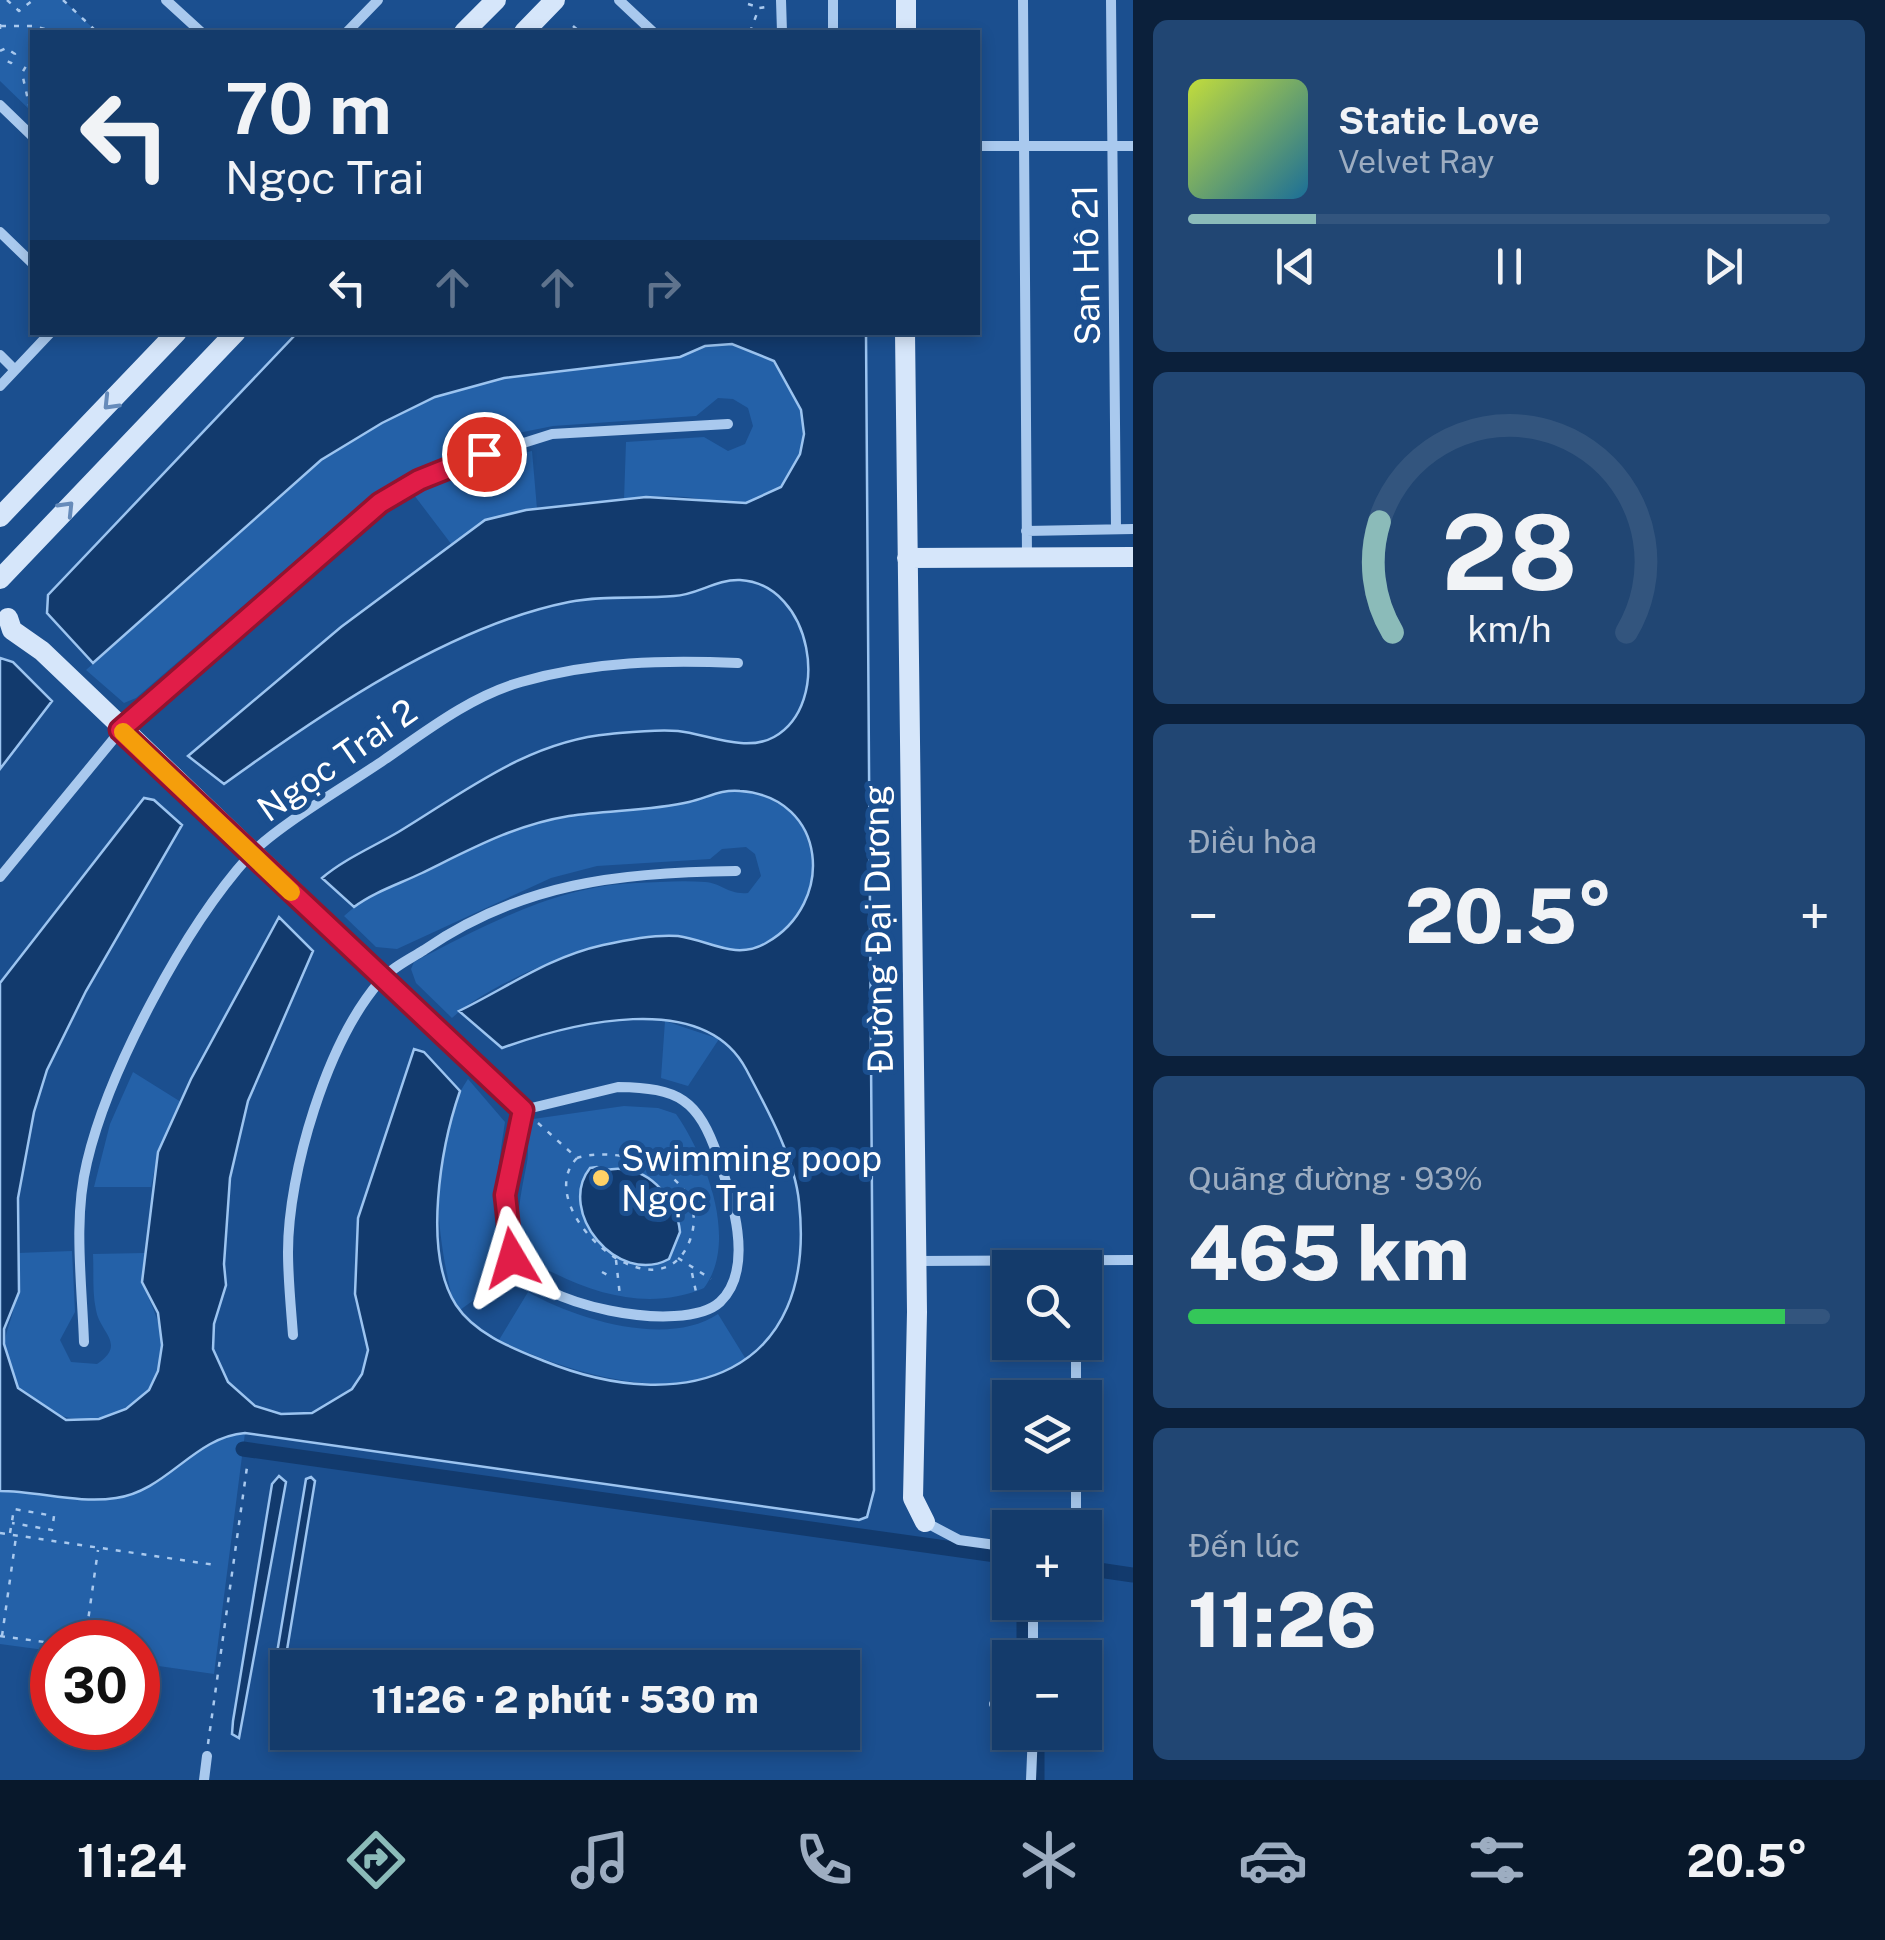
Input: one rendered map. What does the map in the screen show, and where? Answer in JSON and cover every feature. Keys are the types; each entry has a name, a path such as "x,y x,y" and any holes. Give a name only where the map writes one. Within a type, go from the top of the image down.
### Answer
{"street":[{"path":"166,0 198,30"},
{"path":"347,30 378,0"},
{"path":"466,30 496,0"},
{"path":"526,30 555,0"},
{"path":"620,0 651,30"},
{"path":"782,0 782,30"},
{"path":"833,0 833,30"},
{"path":"906,0 906,30"},
{"path":"1023,0 1026,558"},
{"name":"San Hô 21","path":"1111,0 1116,529"},
{"path":"0,105 30,134"},
{"path":"980,146 1132,146"},
{"path":"0,232 30,262"},
{"path":"0,386 48,335"},
{"path":"0,518 175,335"},
{"path":"0,579 233,335"},
{"name":"Đường Đại Dương","path":"906,335 913,1498 925,1522"},
{"path":"0,355 15,370"},
{"path":"0,876 120,730 380,503 419,480 508,445 552,434 728,424"},
{"path":"1026,531 1132,529"},
{"path":"907,558 1132,558"},
{"path":"4,614 39,640 42,650 120,730 528,1114"},
{"name":"Ngọc Trai 2","path":"84,1342 81,1216 84,1177 94,1138 142,1024 215,900 251,854 457,712 517,683 576,668 616,664 738,663"},
{"path":"293,1336 288,1251 292,1200 306,1136 358,1012 382,978 483,915 566,884 671,872 736,870"},
{"path":"618,1088 670,1092 690,1103 710,1135 733,1199 736,1266 719,1303 688,1316 624,1312 553,1292 519,1271 507,1239 505,1195 528,1114 618,1088"},
{"path":"1102,1262 1132,1260"},
{"path":"914,1261 992,1262"},
{"path":"925,1522 960,1540 992,1544"},
{"path":"1032,1750 1032,1780"},
{"path":"204,1780 207,1756"}],"path":[{"path":"7,0 19,11 33,0"},
{"path":"63,0 95,30"},
{"path":"748,4 770,7"},
{"path":"751,30 760,8"},
{"path":"0,36 1,25 49,30"},
{"path":"573,26 578,30"},
{"path":"0,51 6,48 15,54 11,62 5,60"},
{"path":"30,60 22,74 30,109"},
{"path":"528,1114 577,1158"},
{"path":"611,1151 666,1173 685,1194 694,1219 688,1245 676,1258 656,1268 639,1268 616,1260 592,1238 568,1198 565,1181 577,1158 611,1151"},
{"path":"685,1194 710,1193"},
{"path":"676,1258 692,1272 696,1292"},
{"path":"616,1260 620,1296"},
{"path":"692,1272 702,1270 711,1279"},
{"path":"602,1272 615,1278"},
{"path":"207,1756 247,1467"},
{"path":"10,1535 14,1509 54,1516 52,1530 12,1524"},
{"path":"0,1533 215,1565"},
{"path":"16,1536 1,1636 30,1641"},
{"path":"87,1620 98,1548"}],"shaded area":[{"path":"0,0 63,0 95,30 30,30 30,110 0,81"},
{"path":"295,335 866,335 874,1490 867,1517 859,1520 245,1433 210,1444 150,1485 116,1498 0,1491 0,983 144,798 154,800 182,825 86,991 47,1070 34,1112 18,1198 19,1292 4,1329 4,1344 18,1388 66,1420 99,1419 126,1409 149,1390 158,1371 162,1345 158,1313 142,1282 158,1152 191,1079 279,917 313,951 248,1101 230,1178 226,1285 214,1324 213,1349 228,1382 255,1406 281,1414 312,1413 352,1389 362,1374 368,1350 355,1294 358,1218 414,1049 424,1052 460,1091 441,1169 437,1228 446,1283 456,1305 473,1324 495,1339 544,1361 596,1378 646,1385 692,1381 731,1368 764,1343 787,1308 799,1261 799,1202 792,1168 778,1134 746,1069 726,1044 699,1028 668,1020 633,1019 562,1030 502,1048 459,1011 547,965 612,943 669,936 744,950 766,943 789,926 804,904 812,879 812,855 805,831 791,812 769,798 733,791 675,805 549,820 493,839 354,907 322,878 499,770 552,746 610,734 653,731 678,731 739,743 774,737 792,721 804,699 808,674 806,648 798,623 784,602 765,587 740,580 682,595 569,602 524,614 433,651 302,729 224,784 188,756 341,627 485,520 526,510 646,497 746,503 781,487 800,454 804,434 801,410 774,361 732,344 705,346 680,357 504,378 435,397 321,460 93,663 47,613 48,595"},
{"path":"732,344 760,352 774,361 796,395 801,415 799,455 791,473 761,498 732,504 678,496 624,500 626,442 704,437 728,451 745,444 753,426 748,408 733,399 718,398 696,416 553,426 479,441 404,475 359,506 136,698 124,703 86,670 321,460 382,423 435,397 504,378 680,357 705,346"},
{"path":"532,451 537,509 485,520 452,545 414,495 492,459"},
{"path":"0,658 13,662 52,701 0,769"},
{"path":"736,790 764,797 789,811 801,825 812,861 807,898 799,915 787,930 753,949 724,949 679,936 625,940 559,959 527,973 497,987 452,1018 416,983 411,969 414,962 494,922 577,892 636,883 688,881 748,893 761,876 755,854 746,847 722,849 710,859 597,866 551,878 397,949 376,947 344,916 366,897 485,839 530,824 632,806 689,802"},
{"path":"665,1021 719,1039 688,1086 661,1078"},
{"path":"133,1072 181,1102 158,1152 151,1187 94,1187 110,1124"},
{"path":"468,1079 505,1122 495,1225 500,1263 507,1276 460,1310 453,1301 447,1274 438,1188 445,1131"},
{"path":"624,1106 658,1108 676,1114 698,1153 718,1224 719,1247 704,1288 667,1298 629,1298 574,1282 543,1268 525,1253 519,1232 519,1208 533,1119"},
{"path":"590,1168 633,1171 662,1190 674,1210 680,1232 669,1259 649,1265 630,1263 597,1240 586,1223 581,1204 582,1185"},
{"path":"72,1251 75,1312 60,1340 71,1362 97,1364 106,1357 111,1344 96,1310 93,1254 145,1253 142,1280 161,1336 158,1372 146,1394 127,1409 106,1417 58,1415 19,1388 8,1366 6,1335 16,1294 18,1253"},
{"path":"528,1292 570,1312 622,1326 674,1329 718,1314 747,1361 721,1375 691,1383 658,1384 589,1373 556,1363 499,1340"},
{"path":"245,1433 214,1674 160,1666 160,1620 30,1620 30,1648 0,1644 0,1491 86,1497 121,1495 152,1484 202,1449"},
{"path":"279,1476 286,1482 239,1738 232,1734 233,1721 272,1484"},
{"path":"311,1477 315,1481 287,1650 278,1650 306,1479"}],"waterway":[{"path":"243,1449 992,1554"},
{"path":"1102,1570 1133,1575"},
{"path":"1024,1620 1024,1640"},
{"path":"1037,1750 1037,1780"}],"slow traffic":[{"path":"123,732 291,892"}],"place":[{"name":"Swimming poop Ngọc Trai","path":"601,1178"}],"route":[{"path":"484,454 419,480 380,503 225,634 120,730 523,1110 505,1195 512,1258"}]}
